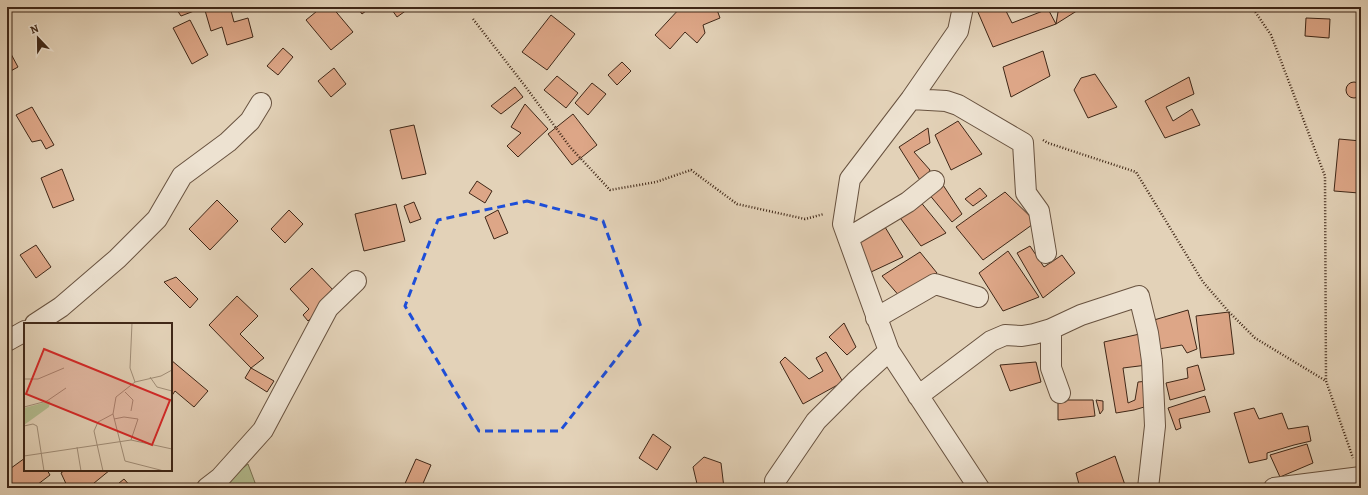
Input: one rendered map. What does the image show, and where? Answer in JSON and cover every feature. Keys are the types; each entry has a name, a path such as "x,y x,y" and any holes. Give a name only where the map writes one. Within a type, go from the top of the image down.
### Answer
{"street":[{"path":"963,7 958,31 911,99 850,179 843,224 889,351 979,488"},
{"path":"911,99 946,101 958,104 1023,143 1026,193 1039,211 1046,252"},
{"path":"37,323 61,307 118,259 157,219 182,176 228,142 250,121 261,103"},
{"path":"848,238 908,202 934,181"},
{"path":"207,488 220,478 263,430 328,308 356,281"},
{"path":"876,318 935,284 978,297"},
{"path":"918,396 991,341 1005,335 1022,336 1051,329 1081,315 1139,296 1148,333 1154,390 1155,426 1148,488"},
{"path":"1051,329 1051,368 1060,393"},
{"path":"7,341 24,332"},
{"path":"774,488 775,481 816,421 889,351"},
{"path":"1274,488 1361,477"}],"path":[{"path":"1252,7 1271,35 1325,176 1326,381 1361,477"},
{"path":"473,19 570,147 610,190 656,182 691,170 737,204 805,219 846,207"},
{"path":"1042,139 1048,143 1136,172 1203,282 1224,306 1255,338 1326,381"}],"highlighted area":[{"path":"527,201 603,221 641,327 560,431 479,431 405,306 438,220"}],"green space":[{"path":"248,464 257,488 217,488"}],"building":[{"path":"175,7 193,7 194,11 181,16"},
{"path":"204,7 230,7 234,22 248,18 253,37 227,45 222,27 211,31"},
{"path":"322,7 332,7 353,32 331,50 306,20"},
{"path":"357,7 371,7 362,14"},
{"path":"390,7 411,7 397,17"},
{"path":"681,7 716,7 720,18 703,25 705,33 697,43 685,32 670,49 655,35"},
{"path":"984,7 1004,7 1012,23 1048,9 1056,24 993,47 977,10"},
{"path":"1062,7 1083,7 1056,24 1058,12"},
{"path":"551,15 575,34 547,70 522,52"},
{"path":"1306,18 1330,19 1329,38 1305,36"},
{"path":"190,20 208,55 192,64 173,28"},
{"path":"283,48 293,57 278,75 267,66"},
{"path":"1043,51 1050,76 1011,97 1003,67"},
{"path":"11,54 18,67 7,73 7,56"},
{"path":"622,62 631,71 617,85 608,75"},
{"path":"334,68 346,84 331,97 318,81"},
{"path":"1095,74 1117,107 1088,118 1074,90 1081,78"},
{"path":"557,76 578,93 566,108 544,90"},
{"path":"1189,77 1194,94 1166,107 1173,121 1192,109 1200,125 1165,138 1145,101"},
{"path":"1351,82 1357,82 1362,87 1360,96 1357,98 1351,98 1346,93 1346,87"},
{"path":"592,83 606,94 588,115 575,103"},
{"path":"515,87 523,97 501,114 491,106"},
{"path":"525,104 548,129 518,157 507,146 521,133 511,127"},
{"path":"32,107 54,145 46,149 41,140 32,142 16,115"},
{"path":"573,114 597,145 572,165 548,134"},
{"path":"958,121 982,154 951,170 935,135"},
{"path":"414,125 426,174 402,179 390,130"},
{"path":"928,128 930,143 914,152 930,170 923,185 899,147"},
{"path":"1339,139 1361,141 1361,174 1359,193 1334,191"},
{"path":"62,169 74,200 53,208 41,178"},
{"path":"477,181 492,191 485,203 469,193"},
{"path":"943,185 962,214 952,222 928,193"},
{"path":"980,188 987,196 973,206 965,199"},
{"path":"1005,192 1036,222 983,260 956,227"},
{"path":"217,200 238,221 210,250 189,229"},
{"path":"919,200 946,233 921,246 898,215"},
{"path":"414,202 421,219 410,223 404,206"},
{"path":"396,204 405,241 364,251 355,214"},
{"path":"289,210 303,224 285,243 271,229"},
{"path":"498,210 508,233 494,239 485,217"},
{"path":"882,222 903,257 871,272 857,240"},
{"path":"36,245 51,267 36,278 20,255"},
{"path":"1030,246 1044,267 1062,255 1075,273 1043,298 1017,253"},
{"path":"1008,251 1039,297 1003,311 979,273"},
{"path":"920,252 937,273 901,298 882,276"},
{"path":"312,268 336,293 308,321 303,315 309,309 290,289"},
{"path":"176,277 198,299 190,308 164,282"},
{"path":"237,296 258,316 240,334 264,358 251,368 209,325"},
{"path":"1188,310 1197,349 1187,353 1182,345 1159,349 1154,320"},
{"path":"1229,312 1234,354 1201,358 1196,316"},
{"path":"844,323 856,347 847,355 829,337"},
{"path":"1144,333 1147,365 1123,368 1128,403 1135,400 1138,382 1149,381 1151,405 1116,413 1104,342"},
{"path":"826,352 843,382 803,404 780,362 785,357 809,379 823,371 816,358"},
{"path":"172,361 208,391 194,407 175,391 172,396"},
{"path":"1036,362 1041,382 1010,391 1000,365"},
{"path":"1198,365 1205,390 1170,400 1166,383 1188,378 1187,368"},
{"path":"251,368 274,381 267,392 245,378"},
{"path":"1205,396 1210,412 1179,419 1181,428 1176,430 1168,408"},
{"path":"1058,400 1093,400 1095,416 1058,420"},
{"path":"1096,400 1103,401 1103,410 1100,414"},
{"path":"1254,408 1259,419 1282,413 1288,429 1308,426 1311,441 1267,453 1267,459 1249,463 1234,413"},
{"path":"653,434 671,447 657,470 639,458"},
{"path":"1307,444 1313,463 1280,477 1270,455"},
{"path":"1115,456 1126,488 1080,488 1076,473"},
{"path":"704,457 721,463 724,488 698,488 693,467"},
{"path":"24,459 24,471 48,471 50,475 33,488 7,488 7,471"},
{"path":"416,459 431,465 421,488 403,488"},
{"path":"64,471 109,471 88,488 68,488 61,473"},
{"path":"124,479 132,488 113,488"}]}
